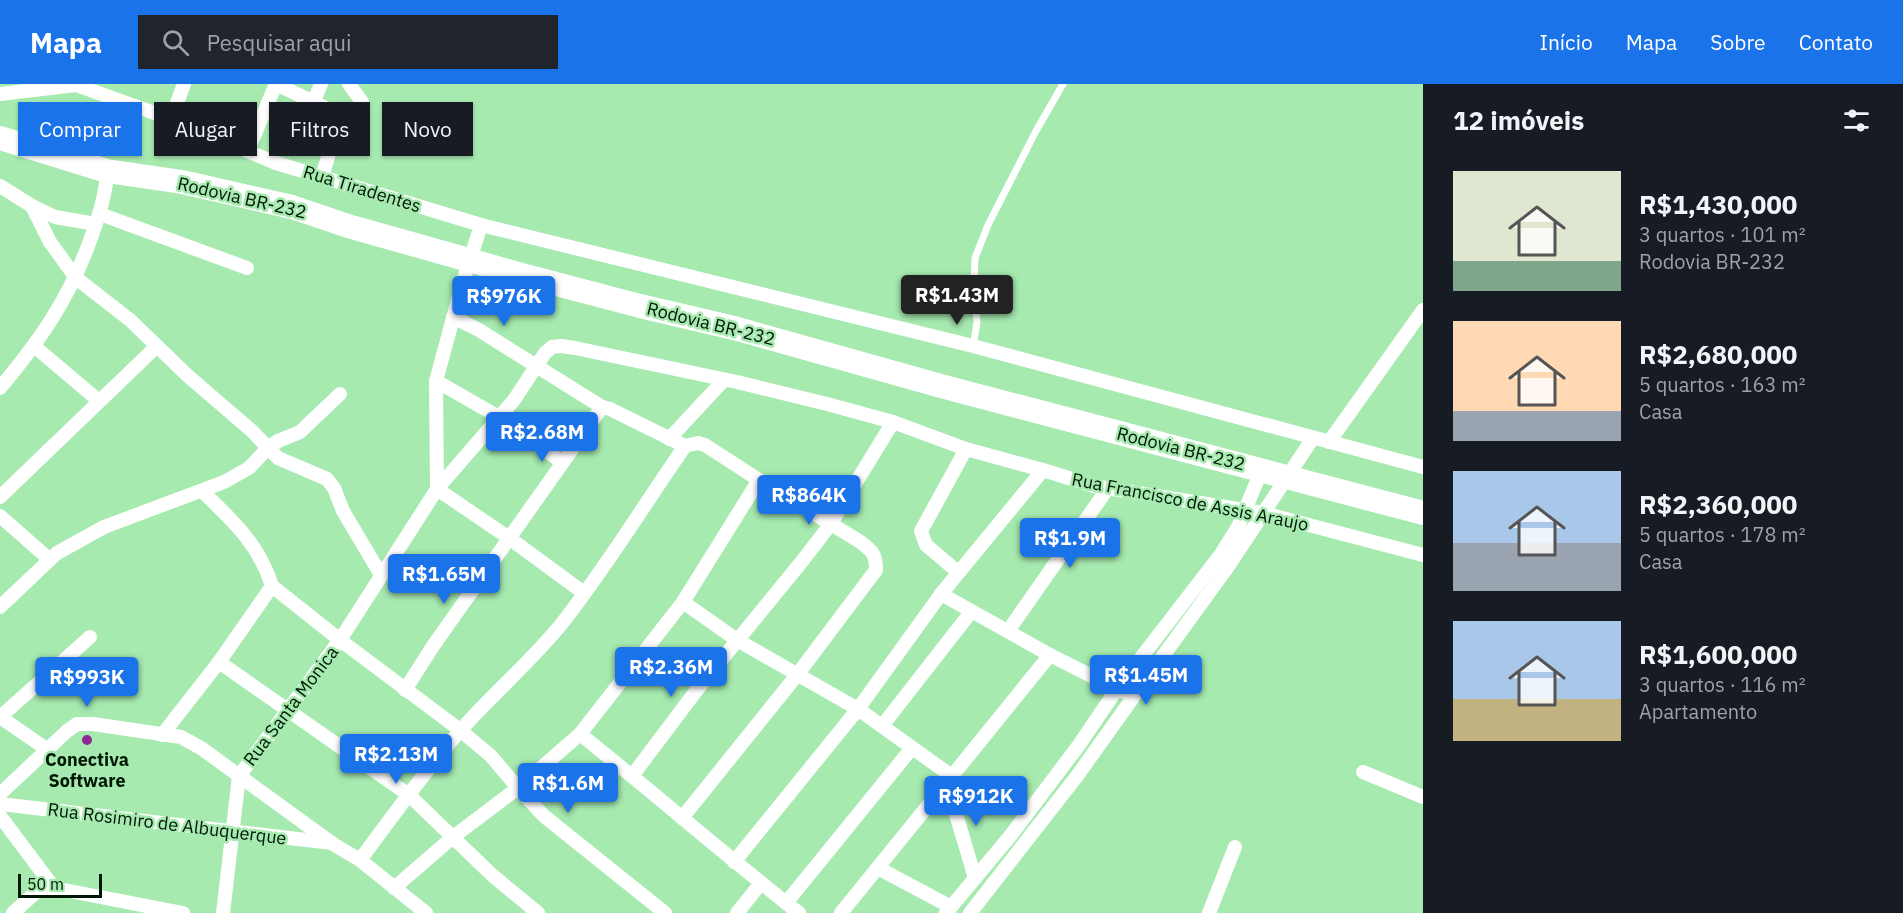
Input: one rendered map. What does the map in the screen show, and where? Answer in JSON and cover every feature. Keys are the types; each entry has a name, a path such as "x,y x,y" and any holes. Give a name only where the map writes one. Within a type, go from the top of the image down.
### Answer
{"highway":[{"name":"Rodovia BR-232","path":"0,138 107,171 182,182 292,207 348,226 470,261 734,328 952,389 1423,513"}],"street":[{"path":"0,94 27,87 76,84"},
{"name":"Rua Tiradentes","path":"76,84 154,113"},
{"path":"177,102 184,84"},
{"path":"257,129 276,84 317,102"},
{"path":"314,100 321,84"},
{"path":"349,84 362,102"},
{"name":"Rua Tiradentes","path":"257,154 276,163 482,225 973,346 1423,467"},
{"path":"322,177 329,156"},
{"path":"0,388 56,315 76,278 98,219 106,190 107,171"},
{"path":"0,186 32,206 63,219 98,219 247,268"},
{"path":"32,206 50,242 76,278 130,320 188,376 283,461 327,479 334,488 343,511 381,574"},
{"path":"340,640 437,489 436,381 482,225"},
{"path":"1329,442 1423,310"},
{"path":"453,317 479,330 602,407 684,446 705,445 873,552 876,559 876,570 797,675 682,818"},
{"path":"34,346 99,401"},
{"path":"0,497 157,346"},
{"name":"Rua Francisco de Assis Araujo","path":"437,489 514,400 545,353 552,347 561,346 827,404 893,422 966,449 1094,486 1263,513 1423,555"},
{"path":"669,439 724,380"},
{"path":"436,381 499,417 562,462"},
{"path":"0,607 49,559 104,527 224,482 249,468 268,448 300,432 340,394"},
{"path":"405,690 433,646 602,407"},
{"path":"632,776 830,525 893,422"},
{"path":"970,913 1057,802 1227,568 1313,438"},
{"path":"360,860 460,730 525,665 562,623 684,446"},
{"path":"958,572 926,545 921,531 966,449"},
{"path":"878,868 948,910 1044,792 1117,689 1221,554 1238,527 1262,469"},
{"path":"734,862 858,709 940,594 1042,470"},
{"path":"394,888 453,837 518,788 580,734 683,602 759,480"},
{"path":"1008,631 1108,488"},
{"path":"437,489 584,593"},
{"path":"201,491 249,539 261,559 272,586 460,730 491,756 544,816 665,913"},
{"path":"0,516 49,559"},
{"path":"162,735 219,662 272,586"},
{"path":"940,594 1133,698"},
{"path":"683,602 737,640 858,709 912,748 950,780 975,878"},
{"path":"882,726 971,612"},
{"path":"48,750 0,717 90,637"},
{"name":"Rua Santa Monica","path":"223,913 239,776 340,640"},
{"path":"841,913 1050,655"},
{"path":"219,662 409,795 492,875 538,913"},
{"path":"0,794 77,724 93,724 181,737 201,748 333,844 360,860 426,913"},
{"path":"580,734 799,913"},
{"path":"786,903 912,748"},
{"path":"1363,772 1423,797"},
{"path":"1044,792 1057,802"},
{"name":"Rua Rosimiro de Albuquerque","path":"0,804 333,844"},
{"path":"0,816 54,888"},
{"path":"1209,913 1234,847"},
{"path":"736,913 760,883"},
{"path":"13,913 36,892 54,888 183,913"}],"lane":[{"path":"973,346 977,322 975,258 988,225 1063,84"}],"place":[{"name":"Conectiva Software","path":"87,740"}]}
